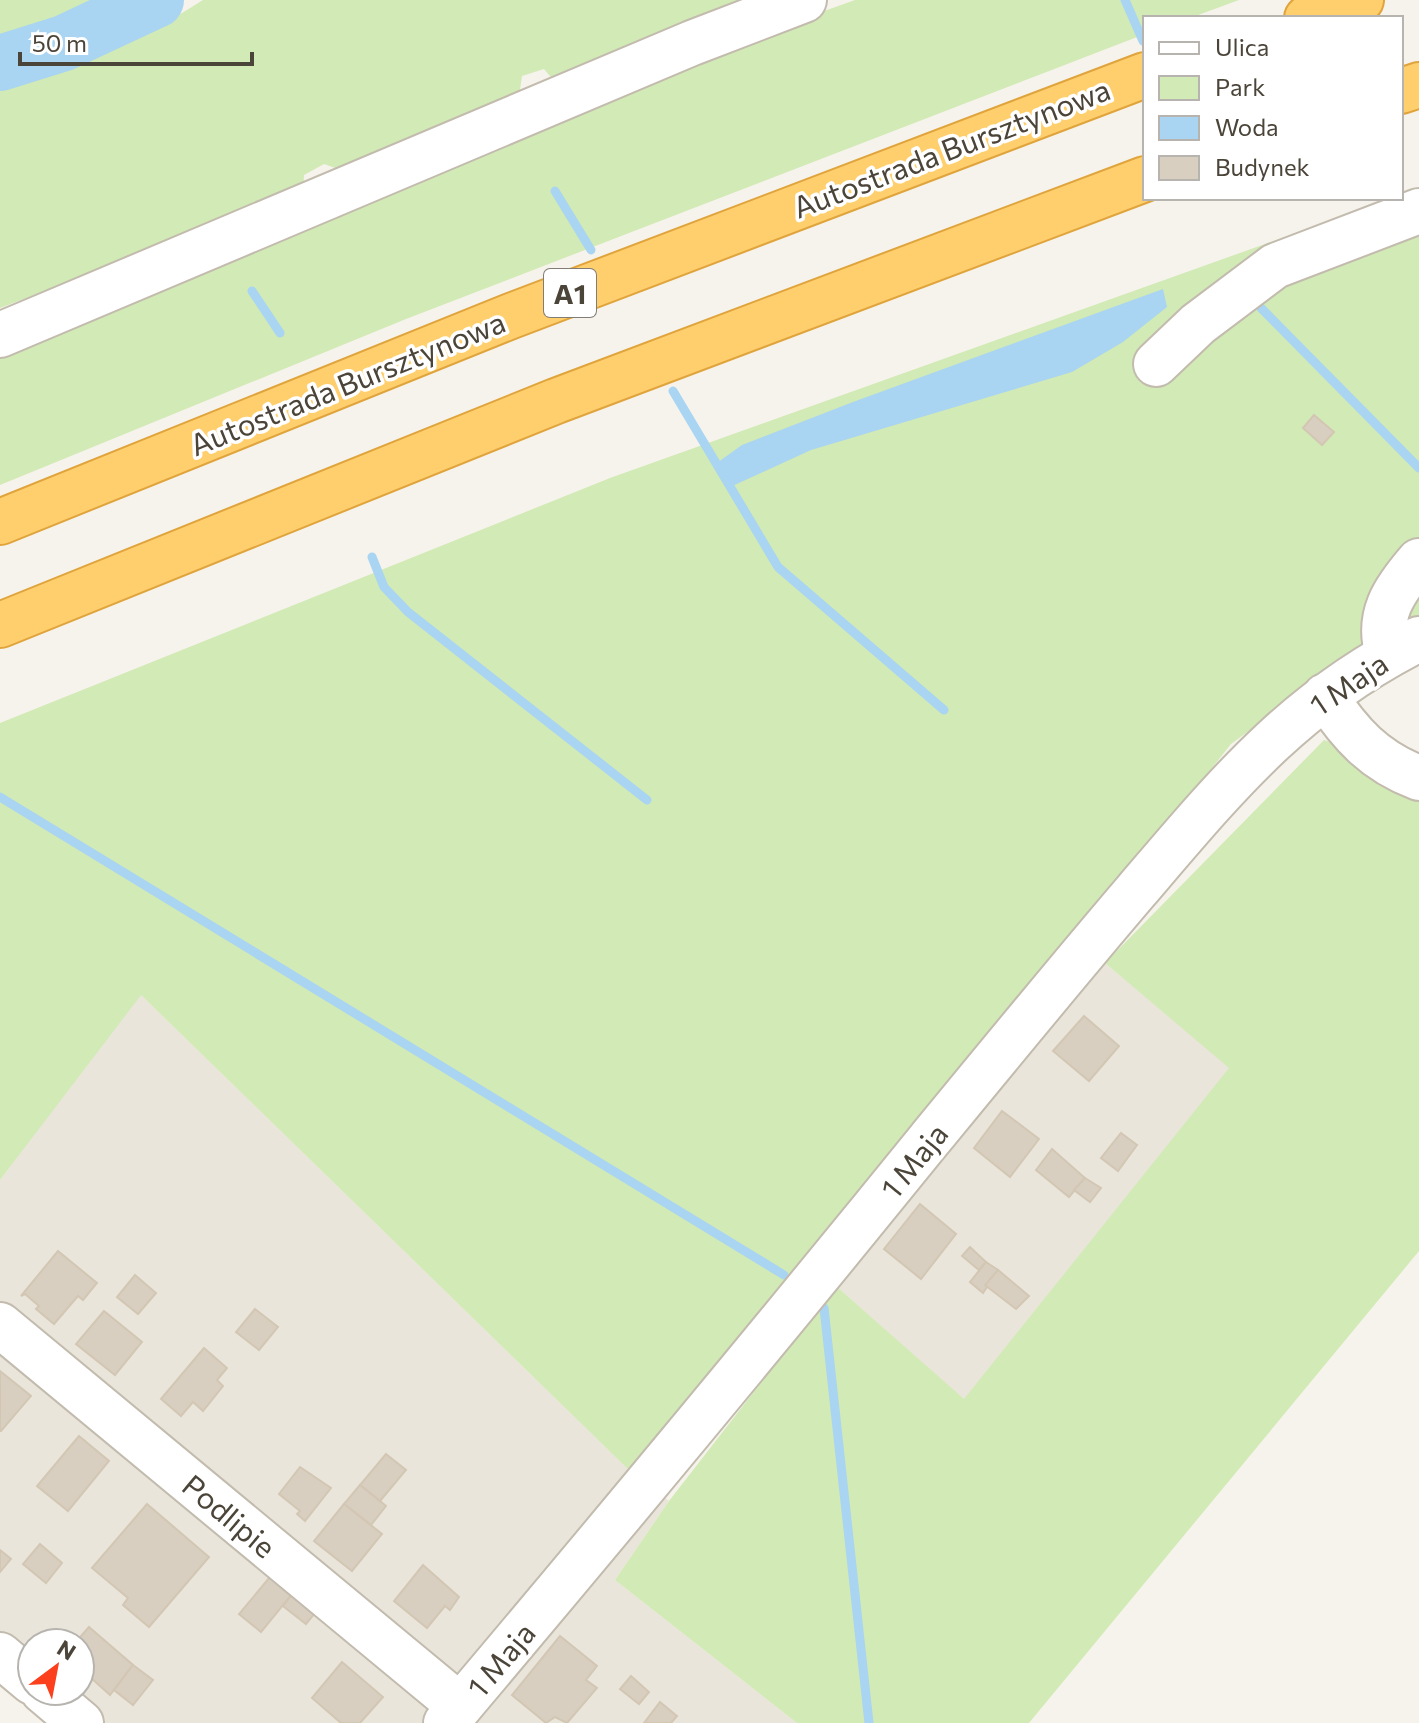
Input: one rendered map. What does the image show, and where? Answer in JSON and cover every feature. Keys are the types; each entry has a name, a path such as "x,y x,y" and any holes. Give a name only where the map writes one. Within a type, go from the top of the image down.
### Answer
{"highway":[{"path":"1313,16 1361,0"},
{"name":"Autostrada Bursztynowa","path":"0,522 526,310 1143,76"},
{"path":"0,625 556,401 1143,180"}],"street":[{"path":"0,335 692,43 804,0"},
{"path":"1156,364 1198,324 1275,266 1419,211"},
{"path":"1403,647 1381,632 1384,617 1419,561"},
{"name":"1 Maja","path":"453,1715 696,1427 1059,980 1241,768 1283,728 1325,696 1403,647"},
{"path":"1325,696 1351,735 1380,758 1419,778"},
{"name":"Podlipie","path":"0,1325 453,1715"},
{"path":"0,1655 16,1668"},
{"path":"62,1707 81,1723"}],"shaded area":[{"path":"1105,963 1230,1068 964,1400 836,1286"},
{"path":"140,994 633,1474 669,1501 615,1580 797,1723 75,1723 62,1707 96,1707 96,1627 16,1627 16,1662 0,1649 0,1180"}],"green space":[{"path":"0,0 108,0 44,31 0,42"},
{"path":"203,0 758,0 555,82 544,69 522,76 518,103 341,170 324,164 304,175 303,193 0,308 0,81 182,13"},
{"path":"855,0 1239,0 1195,16 1143,16 1143,35 406,319 0,485 0,350 707,53"},
{"path":"1419,189 1419,620 1354,653 1231,744 1024,1005 633,1474 141,995 0,1180 0,723 610,478 1388,200 1403,200 1403,195"},
{"path":"1324,740 1380,758 1419,788 1419,1251 1029,1723 797,1723 615,1580 669,1501 836,1286 964,1399 1229,1068 1105,963"}],"water":[{"path":"1163,289 1167,307 1123,342 1072,372 811,450 728,488 714,465 742,445"}],"building":[{"path":"1314,415 1334,432 1322,445 1303,428"},
{"path":"1084,1016 1119,1046 1089,1081 1053,1051"},
{"path":"1002,1111 1039,1139 1010,1177 974,1148"},
{"path":"1121,1133 1137,1145 1118,1171 1101,1158"},
{"path":"1052,1149 1085,1178 1069,1197 1036,1170"},
{"path":"1085,1178 1101,1188 1090,1202 1074,1190"},
{"path":"920,1204 956,1234 921,1279 884,1249"},
{"path":"970,1247 986,1262 979,1270 962,1256"},
{"path":"58,1251 97,1283 83,1300 78,1296 54,1324 36,1309 39,1306 25,1294 21,1296"},
{"path":"986,1262 998,1270 983,1293 970,1282"},
{"path":"998,1270 1029,1296 1016,1309 985,1285"},
{"path":"135,1275 156,1293 138,1314 117,1297"},
{"path":"255,1309 278,1327 259,1350 236,1332"},
{"path":"104,1311 142,1342 115,1375 76,1344"},
{"path":"204,1348 227,1368 217,1380 223,1386 203,1411 193,1402 181,1416 161,1399"},
{"path":"0,1371 31,1396 1,1431 0,1431"},
{"path":"79,1436 109,1461 68,1511 37,1486"},
{"path":"386,1454 406,1470 380,1501 360,1485"},
{"path":"300,1467 331,1488 305,1521 297,1514 300,1511 279,1494"},
{"path":"360,1485 386,1506 371,1525 344,1504"},
{"path":"147,1504 209,1557 149,1627 123,1605 128,1598 92,1568"},
{"path":"344,1504 382,1534 352,1571 314,1541"},
{"path":"40,1544 62,1563 46,1583 23,1564"},
{"path":"0,1550 11,1559 0,1572"},
{"path":"423,1565 459,1597 450,1610 445,1606 427,1628 394,1601"},
{"path":"275,1571 297,1588 261,1632 239,1614"},
{"path":"297,1588 320,1607 306,1624 283,1606"},
{"path":"96,1633 133,1665 110,1695 96,1682"},
{"path":"560,1636 597,1666 586,1680 597,1688 567,1723 555,1717 546,1723 512,1695"},
{"path":"342,1662 383,1697 360,1723 341,1723 312,1698"},
{"path":"133,1665 153,1680 133,1705 114,1690"},
{"path":"631,1676 649,1692 639,1704 620,1689"},
{"path":"660,1702 677,1716 671,1723 644,1723"}],"waterway":[{"path":"0,63 64,43 156,0"},
{"path":"1125,0 1143,41"},
{"path":"555,191 591,250"},
{"path":"252,291 280,333"},
{"path":"1261,308 1419,468"},
{"path":"673,391 778,567 944,710"},
{"path":"372,557 384,587 408,612 647,800"},
{"path":"0,797 784,1275"},
{"path":"824,1308 869,1723"}]}
